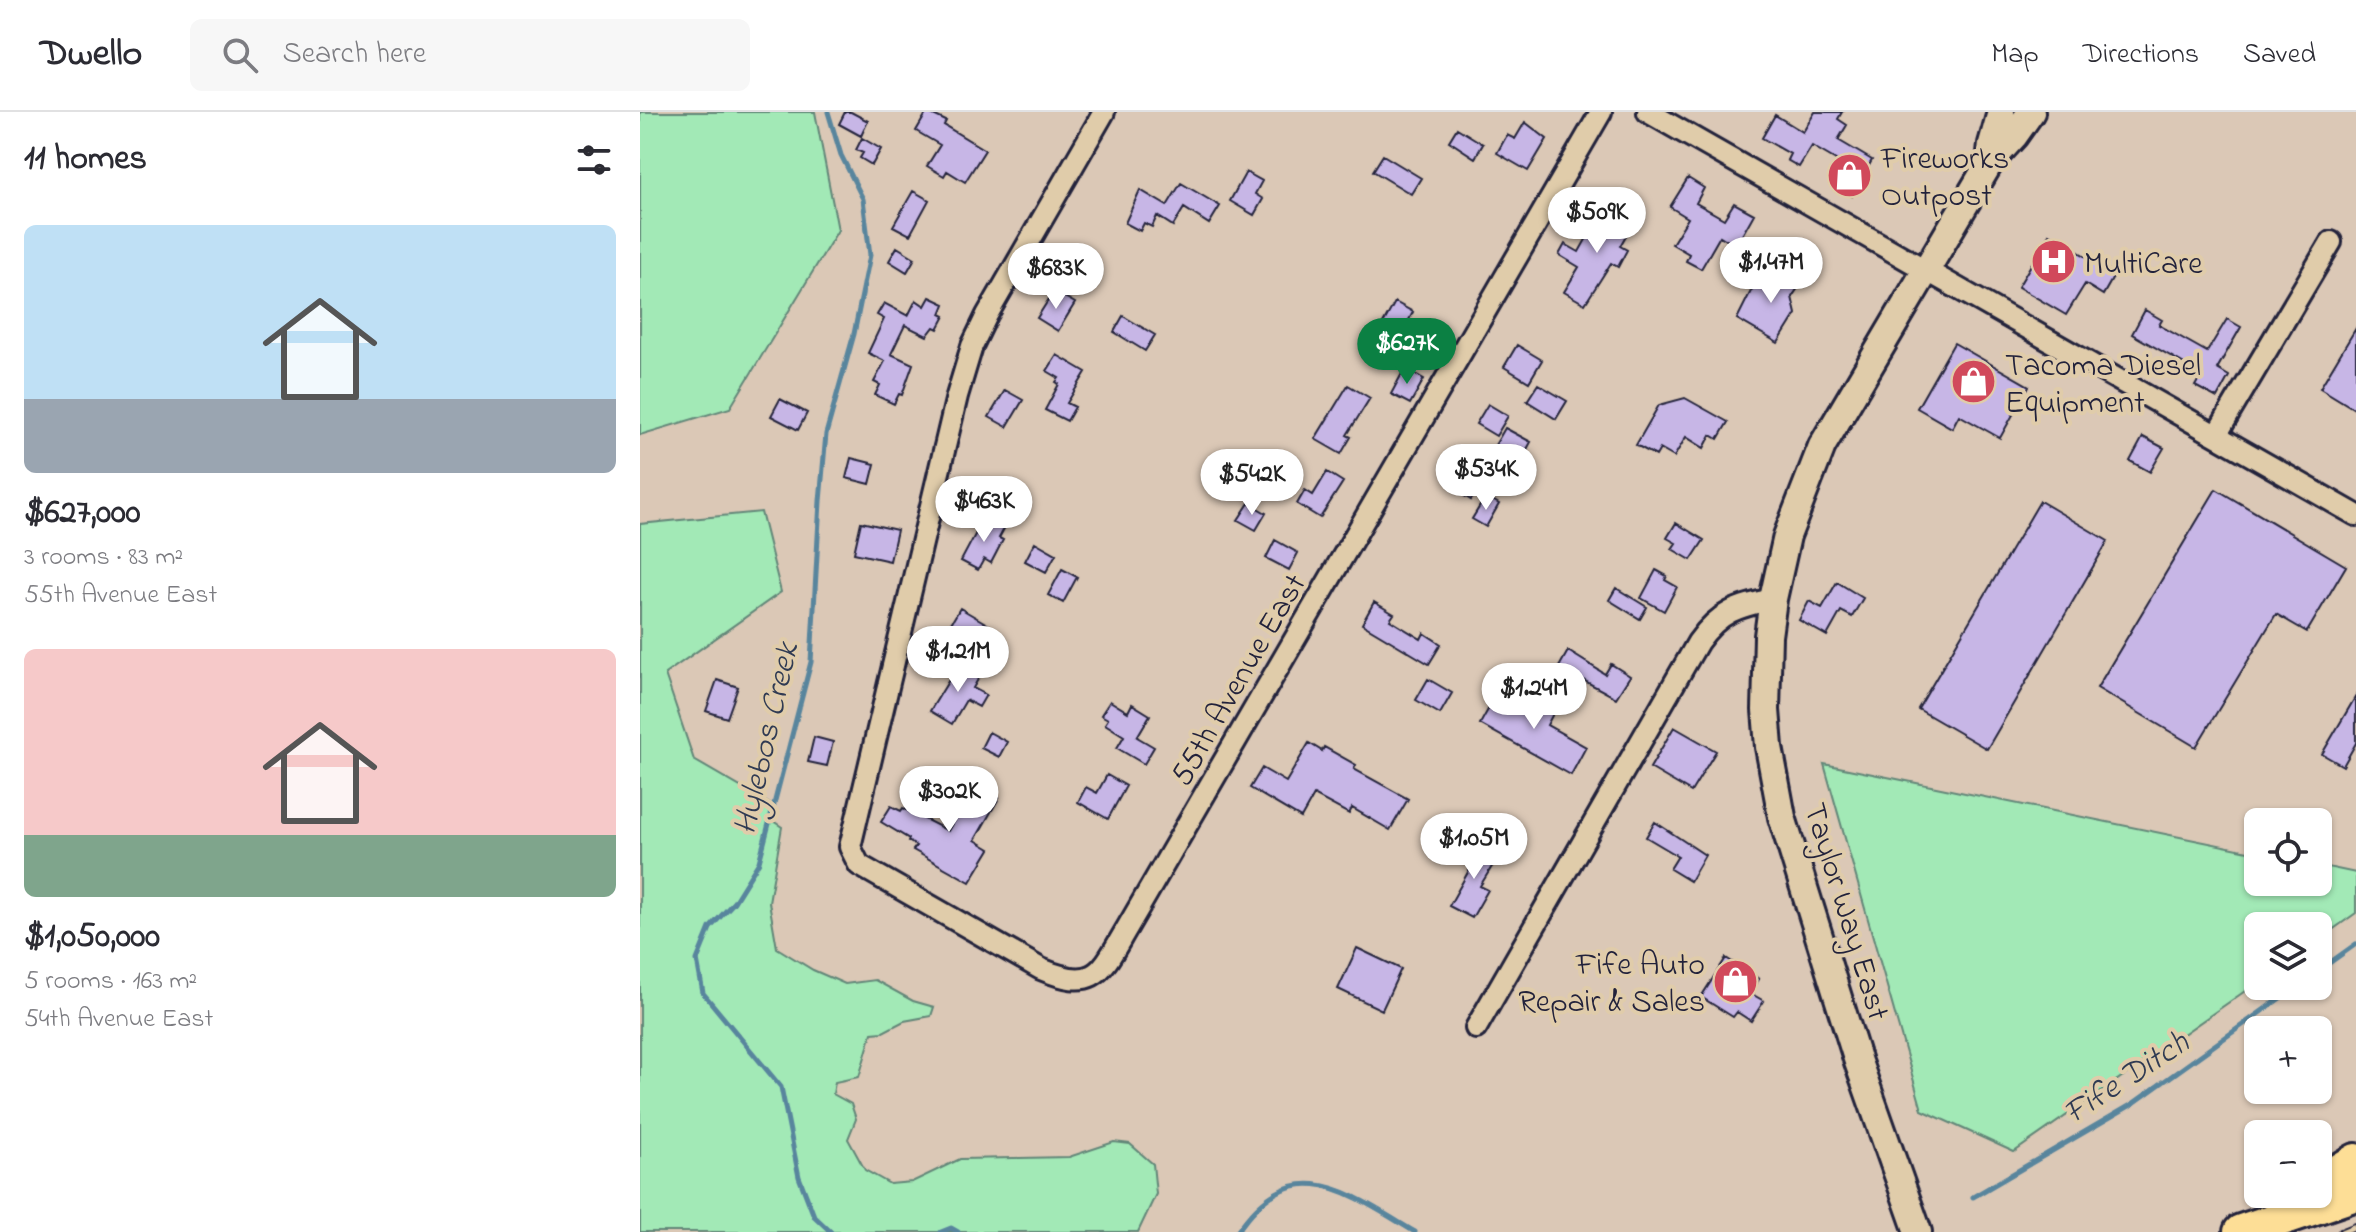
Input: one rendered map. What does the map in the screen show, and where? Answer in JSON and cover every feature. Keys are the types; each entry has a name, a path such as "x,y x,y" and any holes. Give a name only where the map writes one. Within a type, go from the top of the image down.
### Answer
{"highway":[{"path":"2332,1176 2356,1161"},
{"path":"2241,1232 2356,1193"},
{"path":"2234,1232 2276,1208"}],"main road":[{"path":"1990,162 2001,112"},
{"path":"1990,162 2031,112"},
{"name":"Taylor Way East","path":"1918,1232 1862,1073 1782,817 1769,747 1766,710 1768,636 1773,599 1794,515 1822,446 1990,162"}],"street":[{"name":"55th Avenue East","path":"1104,112 972,346 957,396 850,847 859,865 1041,969 1065,979 1086,979 1102,967 1127,928 1601,112"},
{"path":"1648,112 2356,515"},
{"path":"2217,434 2331,242"},
{"path":"1476,1028 1707,630 1728,612 1773,599"}],"green space":[{"path":"640,112 815,112 838,230 730,408 640,435"},
{"path":"761,512 781,592 665,674 694,760 773,806 770,819 782,827 769,902 777,948 813,970 845,984 875,980 913,1001 934,1007 931,1016 904,1021 883,1032 872,1033 859,1077 835,1082 833,1094 851,1104 856,1119 848,1139 865,1170 890,1184 912,1182 960,1159 1069,1157 1114,1142 1130,1144 1153,1164 1156,1194 1138,1232 640,1232 640,524"},
{"path":"1824,764 2244,850 2244,896 2332,896 2332,868 2356,873 2356,913 2332,930 2332,912 2244,912 2244,992 2014,1152 1922,1110"}],"building":[{"path":"845,112 868,121 861,136 839,124"},
{"path":"927,112 946,121 944,125 985,150 965,182 947,171 944,176 927,166 940,145 916,131"},
{"path":"1815,112 1842,112 1838,119 1847,125 1838,140 1872,160 1852,196 1830,183 1841,163 1812,146 1799,167 1787,160 1790,154 1762,138 1775,115 1803,132"},
{"path":"1525,122 1547,139 1528,171 1497,153 1507,135 1515,139"},
{"path":"1457,128 1483,144 1475,158 1449,141"},
{"path":"862,138 881,149 872,165 860,158 863,153 856,150"},
{"path":"1383,155 1421,178 1411,194 1373,171"},
{"path":"1246,172 1262,181 1255,194 1263,199 1254,215 1230,201"},
{"path":"1688,178 1704,188 1696,203 1724,219 1734,203 1754,214 1736,246 1720,236 1701,269 1686,261 1689,254 1672,244 1688,218 1670,207"},
{"path":"1181,183 1220,206 1209,224 1184,208 1173,226 1157,216 1152,227 1144,223 1140,231 1125,223 1140,190 1167,206"},
{"path":"913,191 929,200 910,235 893,226"},
{"path":"1620,208 1636,218 1620,246 1627,250 1618,267 1611,263 1585,304 1564,292 1579,267 1559,255 1565,244 1579,252 1598,218 1611,225"},
{"path":"2049,234 2115,274 2103,295 2085,284 2066,315 2018,287"},
{"path":"897,247 915,258 907,272 889,261"},
{"path":"1770,267 1800,285 1792,297 1796,314 1778,343 1737,319 1756,281 1760,283"},
{"path":"1054,291 1075,303 1058,331 1037,318"},
{"path":"930,297 945,304 941,314 945,316 938,329 934,327 927,336 905,325 891,354 913,364 902,395 899,394 894,404 875,395 880,385 874,382 885,361 868,353 884,319 877,315 884,303 908,316 916,300 925,306"},
{"path":"1395,302 1413,312 1405,328 1408,330 1390,363 1368,351"},
{"path":"2145,310 2162,320 2159,325 2207,352 2227,319 2241,327 2217,369 2229,376 2217,398 2195,386 2202,374 2132,334"},
{"path":"1123,316 1155,335 1145,351 1114,332"},
{"path":"2356,328 2356,410 2320,388"},
{"path":"1954,343 2029,386 2000,438 1959,415 1952,428 1917,408"},
{"path":"1517,345 1542,360 1529,382 1504,367"},
{"path":"1057,355 1086,372 1067,403 1075,407 1067,421 1045,410 1059,384 1056,382 1059,378 1047,371"},
{"path":"1405,368 1424,379 1410,404 1391,394"},
{"path":"1538,384 1567,401 1556,419 1527,401"},
{"path":"1348,385 1370,398 1347,435 1351,437 1341,454 1315,439"},
{"path":"1005,390 1023,400 1007,427 989,417"},
{"path":"1685,398 1728,422 1718,439 1711,435 1704,448 1686,437 1674,457 1660,449 1656,456 1636,445 1659,405"},
{"path":"780,399 807,413 798,430 771,416"},
{"path":"1488,404 1508,416 1496,436 1476,424"},
{"path":"1505,428 1531,442 1520,462 1494,447"},
{"path":"2143,437 2164,448 2150,472 2130,461"},
{"path":"851,458 875,464 870,484 846,478"},
{"path":"1466,467 1484,478 1471,500 1453,489"},
{"path":"1327,472 1343,482 1320,518 1297,504 1305,490 1313,495"},
{"path":"2216,489 2346,566 2307,632 2276,614 2196,747 2097,688"},
{"path":"1486,496 1499,504 1486,527 1472,519"},
{"path":"2040,501 2108,541 1987,749 1918,709"},
{"path":"1249,503 1266,513 1256,530 1238,520"},
{"path":"985,516 1005,527 999,538 1003,540 991,563 984,559 978,570 961,561"},
{"path":"861,522 897,530 890,561 854,553"},
{"path":"1676,523 1704,540 1691,560 1672,549 1676,543 1667,538"},
{"path":"1275,540 1298,553 1289,570 1266,558"},
{"path":"1035,542 1056,554 1046,572 1025,561"},
{"path":"1062,569 1077,577 1063,603 1048,595"},
{"path":"1656,570 1677,587 1664,611 1641,598"},
{"path":"1837,582 1863,598 1852,617 1841,611 1827,636 1799,620 1809,601 1822,608"},
{"path":"1616,588 1647,607 1640,619 1609,600"},
{"path":"1374,602 1394,614 1390,620 1421,639 1424,633 1441,644 1429,664 1362,624"},
{"path":"960,608 989,625 979,643 950,625"},
{"path":"1568,651 1605,674 1611,664 1630,676 1616,698 1559,667"},
{"path":"960,662 981,674 973,688 986,695 979,707 966,700 952,724 930,711"},
{"path":"1428,679 1452,693 1440,714 1416,700"},
{"path":"717,680 738,687 727,718 706,711"},
{"path":"1530,691 1557,706 1547,725 1586,747 1571,775 1480,724 1495,697 1518,710"},
{"path":"2356,696 2356,743 2343,766 2322,754"},
{"path":"1110,701 1128,712 1132,704 1150,715 1137,737 1154,747 1144,764 1117,748 1124,736 1105,724 1108,719 1101,715"},
{"path":"1674,727 1716,751 1691,792 1650,768"},
{"path":"989,732 1007,742 999,757 981,748"},
{"path":"814,737 833,742 827,766 808,762"},
{"path":"1309,743 1322,751 1324,747 1356,765 1354,769 1408,799 1390,830 1352,808 1349,814 1314,795 1301,818 1250,788 1262,768 1286,782"},
{"path":"1107,775 1126,786 1108,819 1078,802 1086,787 1097,793"},
{"path":"974,784 999,798 975,840 990,849 970,882 913,850 916,846 909,839 881,822 891,806 901,811 903,808 948,831"},
{"path":"1465,820 1479,828 1468,846 1455,838"},
{"path":"1655,822 1705,855 1690,881 1670,869 1678,856 1646,837"},
{"path":"1481,840 1494,848 1489,856 1496,860 1480,886 1488,890 1472,918 1449,906 1472,865 1467,862"},
{"path":"1357,948 1401,969 1382,1010 1338,989"},
{"path":"1726,958 1759,979 1750,993 1764,1001 1751,1021 1737,1012 1733,1017 1701,997"}],"waterway":[{"name":"Hylebos Creek","path":"828,112 841,155 863,199 870,255 854,334 826,434 811,662 759,862 734,902 710,928 697,960 703,993 781,1087 799,1177 814,1216 831,1232"},
{"name":"Fife Ditch","path":"2332,961 2356,944"},
{"name":"Fife Ditch","path":"1973,1197 2131,1105 2277,1000"},
{"name":"Fife Ditch","path":"1237,1232 1258,1206 1279,1191 1300,1185 1322,1186 1343,1192 1415,1232"},
{"name":"Hylebos Creek","path":"941,1232 951,1228 958,1232"}],"railway":[{"path":"2341,1232 2356,1226"}],"place":[{"name":"Fireworks Outpost","path":"1850,175"},
{"name":"MultiCare","path":"2053,262"},
{"name":"Tacoma Diesel Equipment","path":"1974,382"},
{"name":"Fife Auto Repair & Sales","path":"1736,981"}]}
